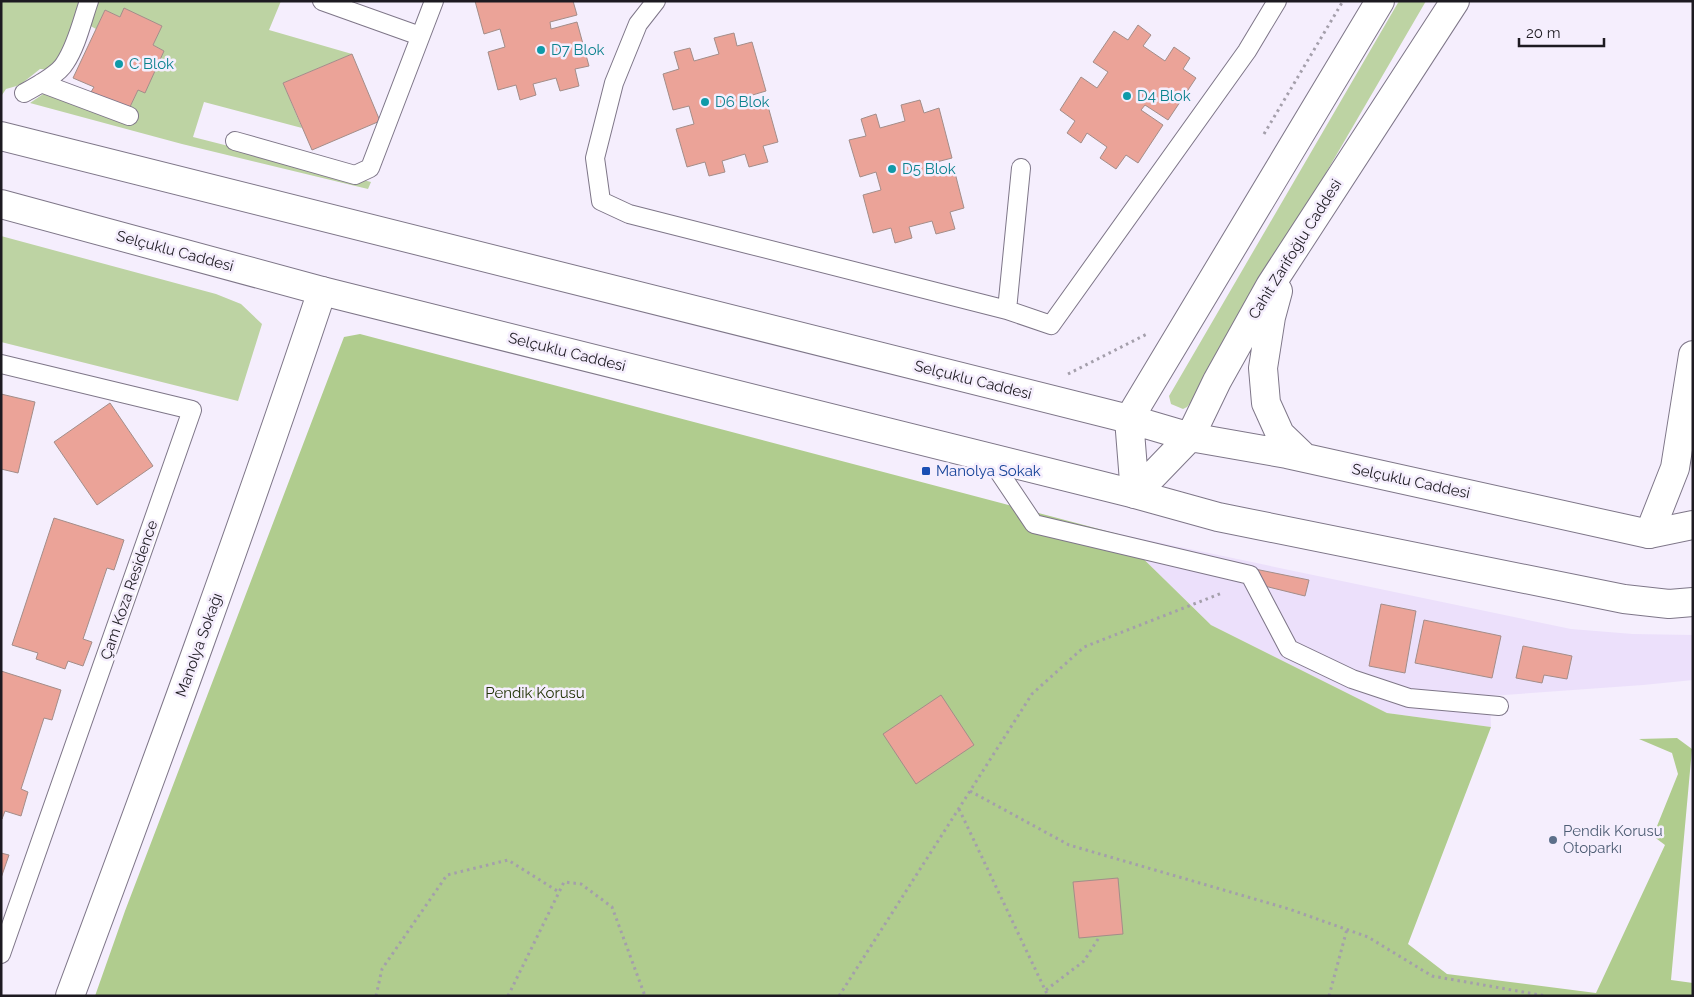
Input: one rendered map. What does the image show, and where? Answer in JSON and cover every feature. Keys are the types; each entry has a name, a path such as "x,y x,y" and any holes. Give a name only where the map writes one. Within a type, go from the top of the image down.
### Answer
{"main road":[{"path":"1135,494 1129,419 1380,1"},
{"name":"Cahit Zarifoğlu Caddesi","path":"1135,494 1190,437 1217,381 1287,258 1455,1"},
{"name":"Selçuklu Caddesi","path":"1,136 1129,419 1190,437 1305,458 1649,534 1693,525"},
{"name":"Selçuklu Caddesi","path":"1,204 322,291 989,457 1218,517 1614,597 1669,604 1693,602"},
{"path":"1287,258 1271,317 1263,368 1266,403 1280,434 1305,458"},
{"name":"Manolya Sokağı","path":"70,996 150,782 247,511 322,291"},
{"path":"1649,534 1675,468 1693,354"}],"lane":[{"path":"24,93 42,83 65,64 74,45 89,1"},
{"path":"322,1 420,36"},
{"path":"235,141 355,175 370,168 434,1"},
{"path":"656,1 638,24 614,83 595,158 601,201 628,214 1007,310 1051,325 1248,51 1277,1"},
{"path":"42,83 129,116"},
{"path":"1007,310 1021,168"},
{"name":"Çam Koza Residence","path":"1,364 192,410 1,954"},
{"path":"989,457 1034,524 1250,575 1289,649 1352,680 1409,698 1499,706"}],"path":[{"path":"839,996 1032,694 1084,647 1226,592 1250,575"},
{"path":"970,791 1069,845 1289,909 1347,929 1368,937 1432,976 1546,996"},
{"path":"959,809 1048,996"},
{"path":"376,996 382,969 447,875 508,860 559,892"},
{"path":"508,996 564,882 581,884 612,907 645,996"},
{"path":"1329,996 1347,929"},
{"path":"1046,990 1084,961 1100,936"}],"shaded area":[{"path":"1118,534 1571,629 1633,634 1693,635 1693,680 1490,696 1491,727 1387,713 1211,625"}],"green space":[{"path":"1,1 81,1 73,27 52,70 40,69 20,85 6,89 2,95"},
{"path":"95,1 281,1 269,30 352,54 283,83 302,128 204,102 193,137 371,182 368,189 182,144 30,103 52,88 129,109 138,90 145,92 164,51 153,45 162,26 124,9 120,17 105,10 96,29 87,24"},
{"path":"1399,1 1426,1 1196,396 1183,409 1171,404 1169,396"},
{"path":"1,236 216,294 241,304 262,324 238,401 1,342"},
{"name":"Pendik Korusu","path":"360,334 1118,534 1211,625 1387,713 1491,727 1408,944 1447,974 1596,993 1665,845 1653,836 1678,774 1672,753 1639,739 1677,738 1692,749 1671,980 1693,983 1693,996 95,996 125,911 344,337"}],"building":[{"name":"D7 Blok","path":"475,1 573,1 577,15 550,22 551,29 577,22 589,66 575,69 579,86 560,91 556,78 533,84 536,95 520,100 516,85 498,90 488,52 505,47 500,29 484,34"},
{"name":"C Blok","path":"124,8 162,26 153,45 164,51 145,93 138,90 129,109 91,92 94,87 73,78 105,10 120,17"},
{"name":"D4 Blok","path":"1138,25 1151,35 1143,46 1165,61 1174,47 1190,58 1183,69 1196,78 1168,120 1145,105 1141,110 1163,125 1138,163 1126,155 1116,169 1100,158 1107,147 1087,133 1081,143 1067,133 1075,121 1060,110 1081,77 1097,88 1108,72 1093,62 1114,31 1128,40"},
{"name":"D6 Blok","path":"734,33 737,46 752,42 766,91 739,99 740,105 766,99 778,142 763,146 768,162 749,167 745,154 722,161 725,172 709,176 705,162 687,167 676,129 694,124 689,106 673,110 663,74 679,69 674,52 690,48 694,61 719,54 714,38"},
{"path":"352,54 380,121 312,150 283,83"},
{"name":"D5 Blok","path":"920,100 924,113 939,108 952,158 925,165 927,172 953,165 964,208 950,212 955,229 936,234 932,221 909,227 912,238 895,243 891,228 873,233 863,195 881,190 876,172 860,177 849,140 866,136 861,119 876,114 880,128 905,121 901,105"},
{"path":"1,394 35,402 18,473 1,469"},
{"path":"110,403 153,466 97,505 54,442"},
{"path":"54,518 124,540 114,570 107,568 83,639 92,642 83,666 68,661 65,669 36,659 38,653 12,645"},
{"path":"1240,566 1309,580 1305,596 1236,579"},
{"path":"1381,604 1416,611 1405,673 1369,666"},
{"path":"1424,620 1501,636 1492,678 1415,663"},
{"path":"1523,646 1572,656 1567,679 1544,675 1542,683 1516,678"},
{"path":"1,671 61,690 52,720 44,718 21,789 28,792 21,816 5,811 2,819"},
{"path":"941,695 974,745 916,784 883,734"},
{"path":"1,853 9,855 1,878"},
{"path":"1118,878 1123,934 1079,938 1073,882"}],"place":[{"name":"D7 Blok","path":"541,50"},
{"name":"C Blok","path":"119,64"},
{"name":"D4 Blok","path":"1127,96"},
{"name":"D6 Blok","path":"705,102"},
{"name":"D5 Blok","path":"892,169"},
{"name":"Manolya Sokak","path":"926,471"},
{"name":"Pendik Korusu Otoparkı","path":"1553,840"}]}
